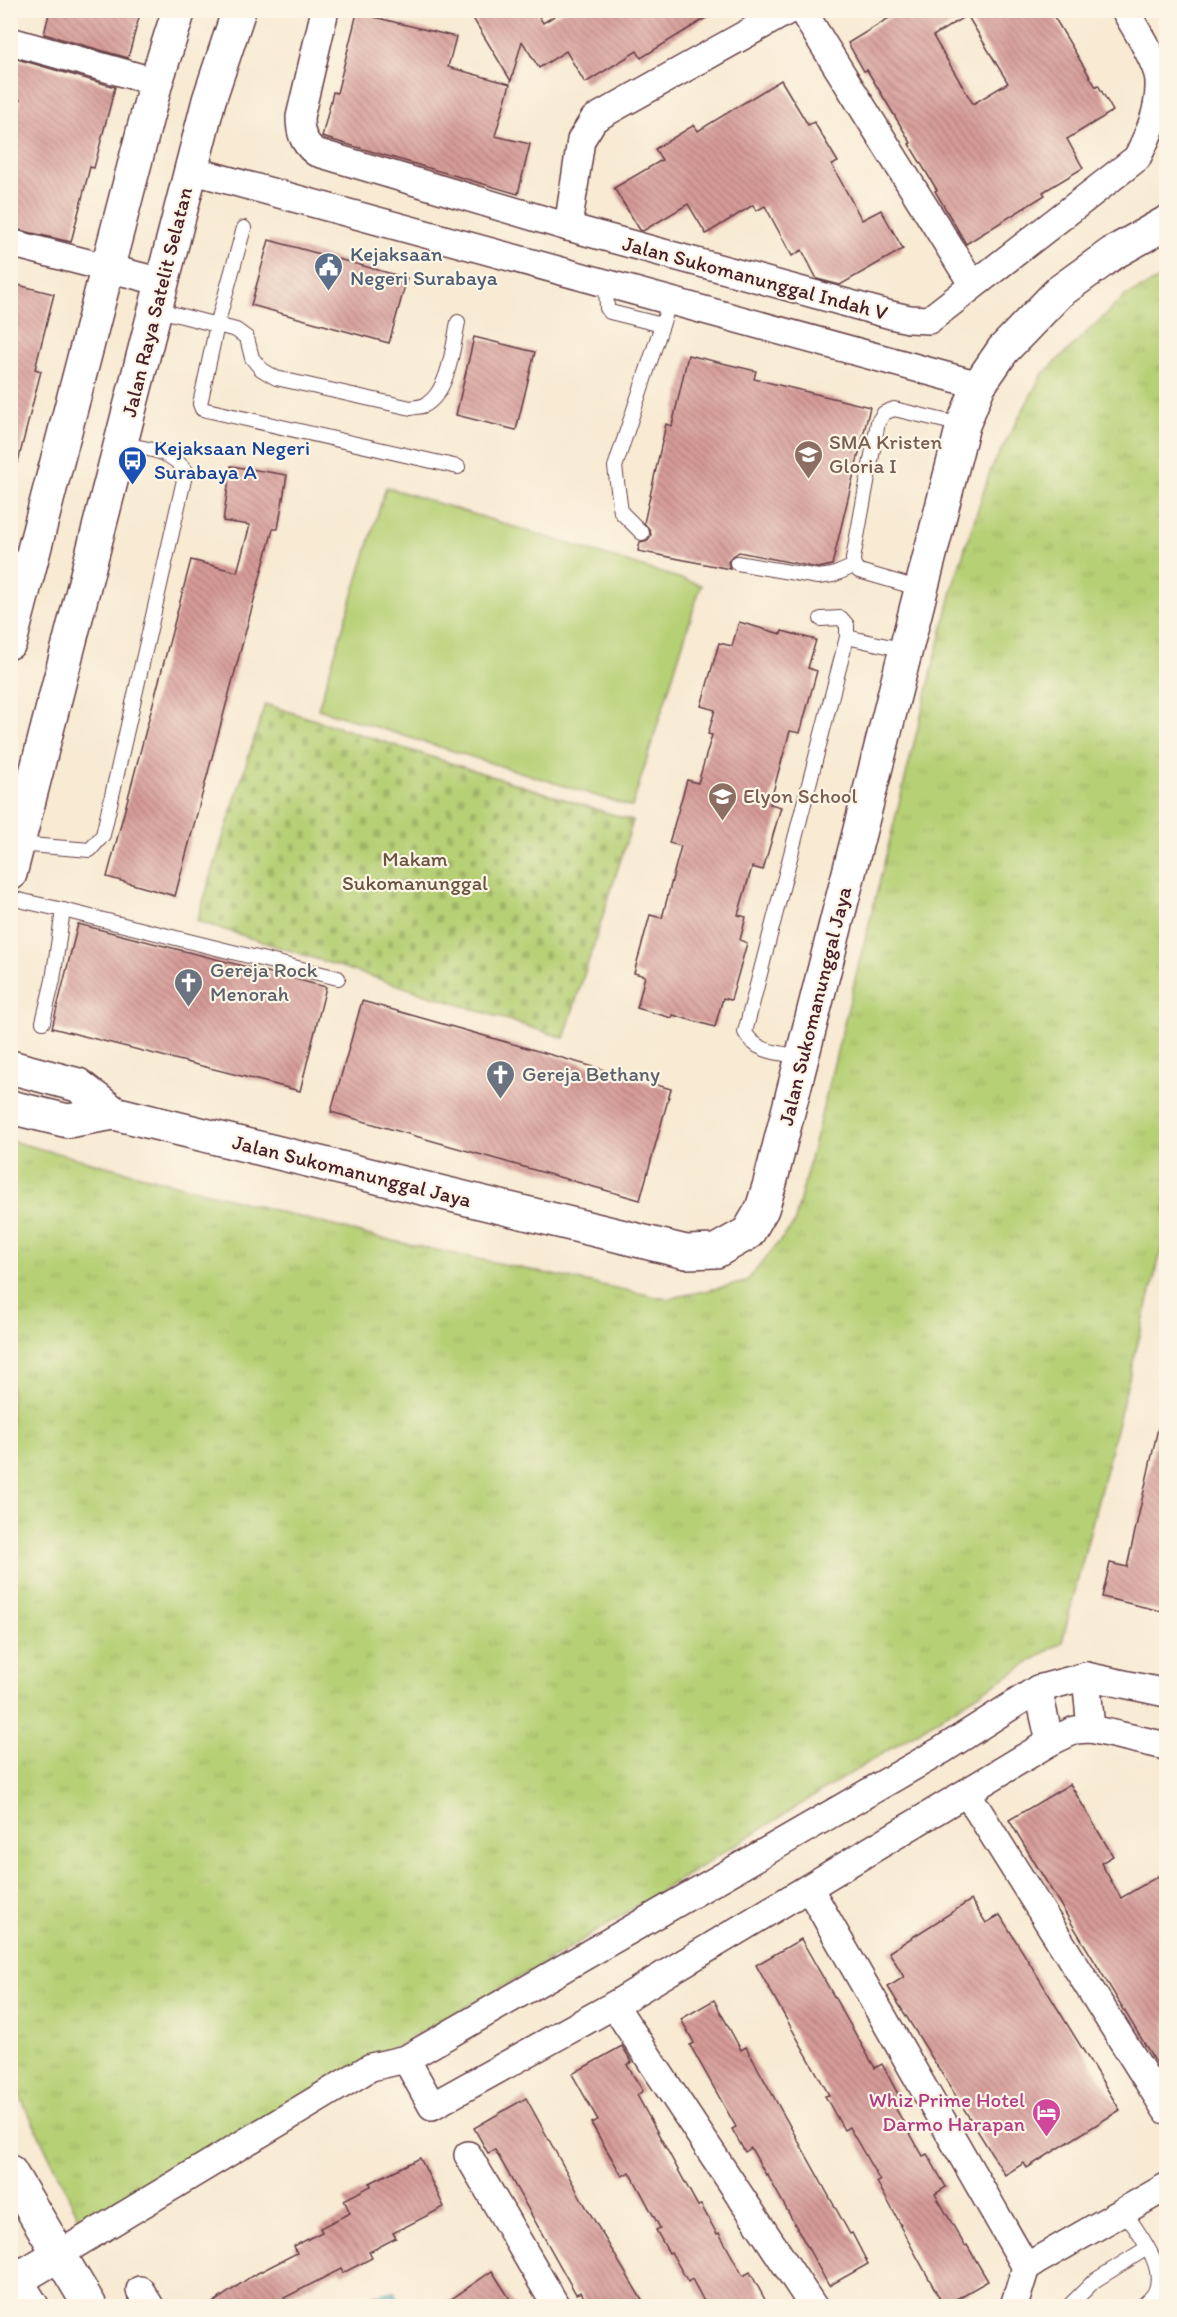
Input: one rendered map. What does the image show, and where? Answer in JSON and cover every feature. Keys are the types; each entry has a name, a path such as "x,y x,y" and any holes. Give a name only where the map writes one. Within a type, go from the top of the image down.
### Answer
{"street":[{"path":"10,642 106,268 156,82 179,10"},
{"name":"Jalan Raya Satelit Selatan","path":"14,859 209,100 239,10"},
{"name":"Jalan Sukomanunggal Indah V","path":"325,10 300,117 300,130 304,143 315,152 568,227 909,319 929,320 1137,158 1156,114 1160,80 1125,10"},
{"path":"568,227 581,140 594,119 789,10"},
{"path":"802,10 973,285"},
{"path":"10,41 156,82"},
{"path":"191,170 606,284 666,313 979,385"},
{"name":"Jalan Sukomanunggal Jaya","path":"10,1107 68,1121 114,1113 686,1252 716,1251 748,1233 762,1209 963,425 979,385 1003,350 1059,292 1113,253 1167,223"},
{"path":"10,243 106,268 158,296"},
{"name":"Jalan Sukomanunggal Jaya","path":"10,1067 78,1085 114,1113"},
{"path":"1086,1676 1092,1728"},
{"path":"20,2286 58,2254 371,2067 406,2059 942,1750 1038,1689 1086,1676 1167,1693"},
{"path":"1038,1689 1050,1743"},
{"path":"406,2059 432,2106 614,2005 1075,1730 1092,1728 1167,1746"},
{"path":"967,1793 1167,2110"},
{"path":"809,1888 1026,2267"},
{"path":"614,2005 813,2307"},
{"path":"468,2155 556,2307"},
{"path":"10,2172 90,2307"},
{"path":"1014,2307 1026,2267 1167,2187"}],"lane":[{"path":"244,228 217,325 200,404 202,408 458,466"},
{"path":"158,296 217,325 236,330 247,338 252,358 261,369 276,378 411,408 424,406 435,396 446,376 458,322"},
{"path":"642,533 621,512 615,467 666,313"},
{"path":"921,589 860,571 854,566 853,559 878,422 884,413 894,409 963,425"},
{"path":"14,859 90,850 103,835 186,471 177,460 159,452 121,444"},
{"path":"737,563 818,577 854,566"},
{"path":"802,1057 760,1048 750,1042 745,1032 847,637 845,620 841,618 821,619"},
{"path":"847,637 905,650"},
{"path":"10,898 338,978"},
{"path":"43,1022 53,980 63,910"},
{"path":"1125,2212 1147,2248 1157,2270 1158,2282 1154,2295 1142,2307"},
{"path":"1069,2307 1094,2281 1147,2248"}],"green space":[{"path":"1166,276 1166,1232 1062,1642 555,1957 82,2224 11,2077 11,1141 379,1238 667,1299 746,1282 794,1224 955,579 991,469 1042,375 1125,296"},
{"path":"386,487 701,585 632,807 318,709"},
{"name":"Makam Sukomanunggal","path":"265,704 633,821 564,1038 197,921"}],"water":[{"path":"394,2291 400,2306 332,2306 341,2302"}],"building":[{"path":"50,10 141,10 128,58 44,34"},
{"path":"468,10 535,10 543,23 564,10 719,10 641,58 637,51 585,83 566,51 539,68 522,41 511,81"},
{"path":"902,10 1050,10 1113,111 1067,139 1083,168 1043,192 1045,195 966,244 909,144 911,143 848,43","holes":["967,15 1008,83 973,104 933,36"]},
{"path":"357,13 456,37 448,67 510,84 495,136 530,144 518,194 322,137 333,92 337,93"},
{"path":"10,57 115,87 94,168 90,167 71,242 10,228 10,136 20,100 10,98"},
{"path":"781,80 808,125 814,122 838,162 832,165 862,220 881,210 903,249 840,285 817,279 802,250 792,256 765,206 756,211 753,205 706,234 688,204 643,231 640,230 614,188 662,160 655,149 694,125 698,131"},
{"name":"Kejaksaan Negeri Surabaya","path":"269,240 407,278 389,343 251,305"},
{"path":"10,283 54,294 35,369 41,371 18,462 10,461"},
{"path":"474,337 535,352 516,430 456,415"},
{"path":"688,355 756,371 754,379 870,407 832,565 818,568 739,552 730,558 728,562 730,569 638,551 640,542 648,540 651,535 644,523 666,424 672,426"},
{"path":"231,466 287,475 278,529 273,529 175,896 107,877 191,560 237,572 250,525 223,521"},
{"name":"Elyon School","path":"739,622 781,634 782,631 816,640 808,668 817,671 800,733 790,731 770,804 781,807 763,870 752,867 738,915 746,917 740,940 747,943 731,1000 723,998 715,1027 637,1008 645,976 634,973 650,915 662,918 681,846 669,843 687,780 698,783 712,735 708,734 715,710 701,706 719,643 732,646"},
{"name":"Gereja Rock Menorah","path":"78,924 326,987 300,1091 52,1028"},
{"name":"Gereja Bethany","path":"362,1001 671,1089 640,1200 331,1112"},
{"path":"1158,1428 1167,1429 1167,1553 1161,1575 1167,1576 1167,1589 1161,1611 1102,1597 1110,1563 1127,1567"},
{"path":"1070,1784 1113,1856 1101,1863 1121,1898 1167,1871 1167,2081 1009,1820"},
{"path":"971,1900 986,1923 1000,1915 1120,2110 1027,2168 1024,2163 1005,2175 888,1987 904,1977 889,1952"},
{"path":"801,1939 875,2068 882,2064 900,2098 892,2102 923,2156 927,2154 946,2187 935,2194 988,2281 944,2306 877,2182 880,2181 849,2127 844,2130 825,2096 829,2095 756,1965"},
{"path":"714,2000 741,2050 746,2047 868,2264 829,2286 751,2148 745,2152 732,2129 736,2127 690,2045 694,2043 681,2019"},
{"path":"622,2046 632,2062 627,2065 643,2091 637,2095 698,2206 701,2205 717,2234 719,2233 743,2276 750,2272 769,2307 707,2307 692,2279 688,2282 671,2252 669,2253 656,2230 660,2228 630,2172 622,2176 591,2123 598,2120 572,2074"},
{"path":"526,2098 582,2200 646,2307 589,2307 581,2292 576,2294 495,2150 488,2153 474,2128"},
{"path":"420,2158 444,2207 393,2233 396,2238 369,2252 372,2258 343,2273 341,2269 284,2298 289,2307 207,2307 252,2276 297,2253 294,2246 322,2232 320,2228 350,2213 344,2200 371,2186 370,2183"},
{"path":"492,2271 515,2307 440,2307"}],"place":[{"name":"Kejaksaan Negeri Surabaya","path":"329,292"},
{"name":"SMA Kristen Gloria I","path":"808,480"},
{"name":"Kejaksaan Negeri Surabaya A","path":"133,486"},
{"name":"Elyon School","path":"722,822"},
{"name":"Gereja Rock Menorah","path":"189,1008"},
{"name":"Gereja Bethany","path":"501,1100"},
{"name":"Whiz Prime Hotel Darmo Harapan","path":"1046,2138"}]}
